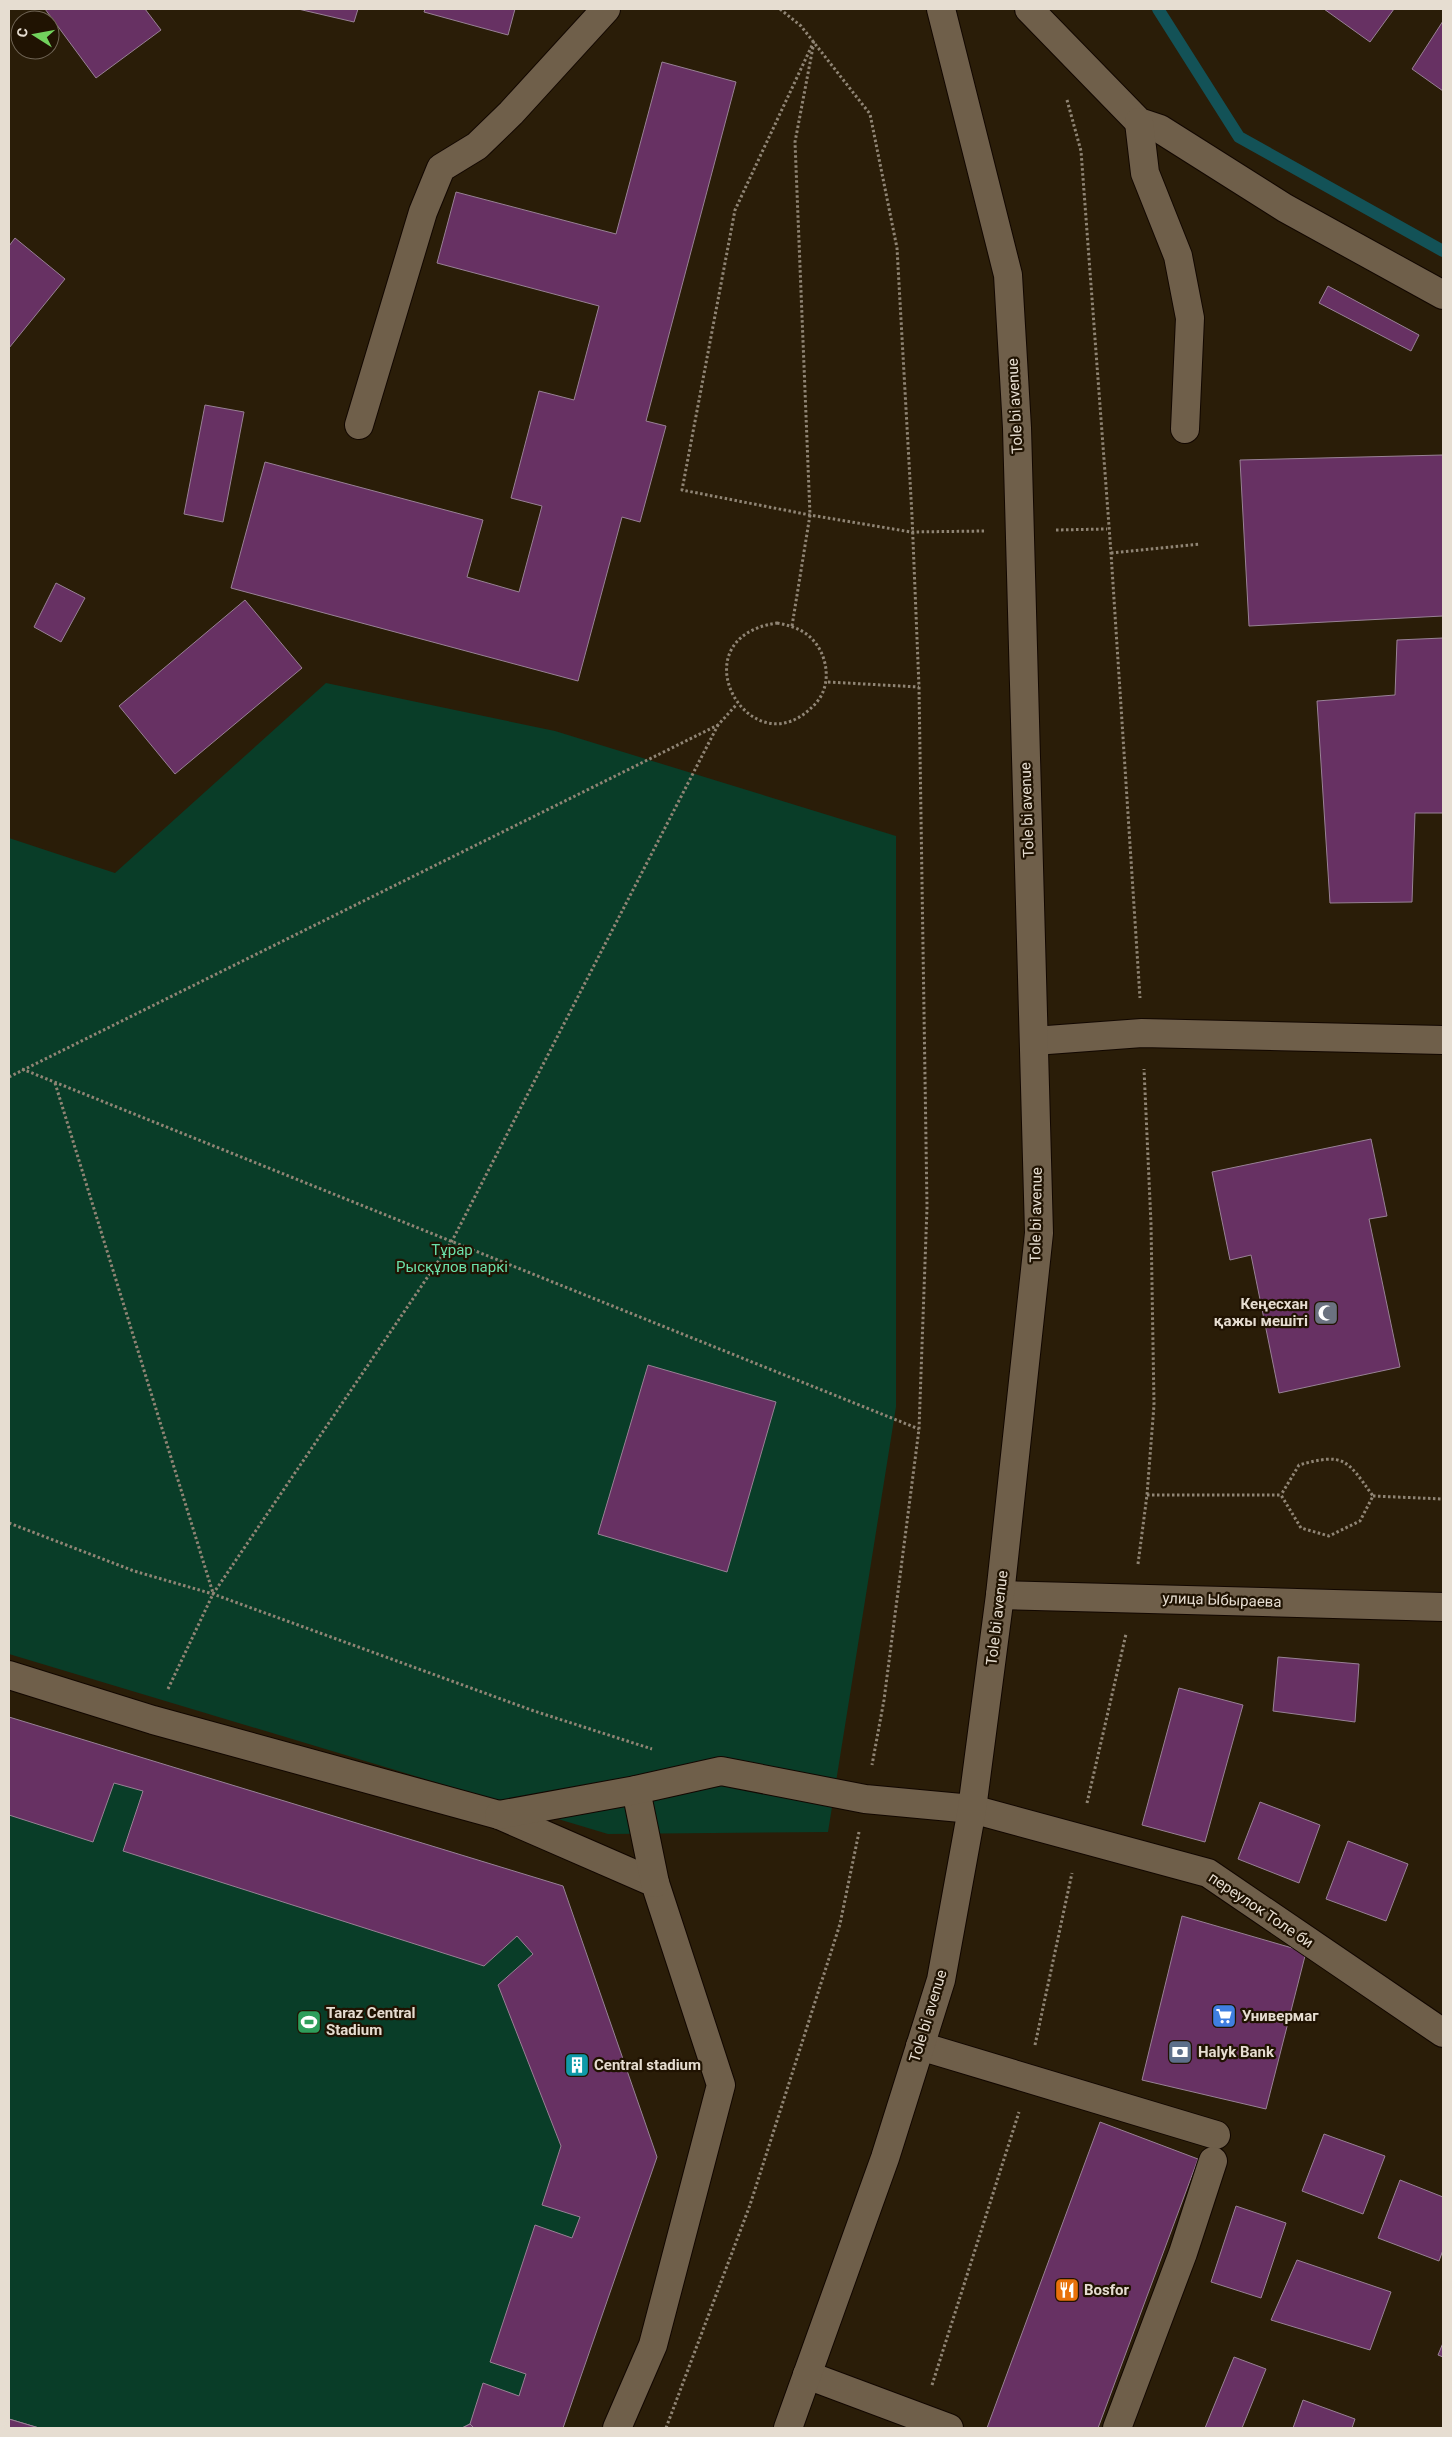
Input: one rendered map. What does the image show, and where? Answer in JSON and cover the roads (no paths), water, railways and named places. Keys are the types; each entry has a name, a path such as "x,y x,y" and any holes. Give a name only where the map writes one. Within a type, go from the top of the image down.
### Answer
{"street":[{"path":"359,425 423,212 441,168 477,146 511,113 606,9"},
{"name":"Tole bi avenue","path":"788,2428 885,2158 941,1980 972,1809 1000,1594 1039,1232 1016,428 1008,275 941,9"},
{"path":"1029,9 1139,122 1160,129 1285,208 1443,295"},
{"path":"1139,122 1146,173 1178,256 1190,318 1185,429"},
{"path":"1034,1041 1142,1033 1443,1040"},
{"name":"улица Ыбыраева","path":"1000,1594 1443,1607"},
{"path":"9,1675 153,1720 500,1815 655,1882"},
{"name":"переулок Толе би","path":"500,1815 636,1790 721,1771 866,1799 972,1809 1208,1873 1443,2032"},
{"path":"617,2428 653,2345 721,2085 655,1882 636,1790"},
{"path":"920,2046 1028,2080 1214,2148 1183,2253 1117,2428"},
{"path":"807,2375 949,2428"}],"waterway":[{"path":"1158,9 1239,137 1443,251"}],"place":[{"name":"Кеңесхан қажы мешіті","path":"1326,1313"},
{"name":"Универмаг","path":"1224,2016"},
{"name":"Taraz Central Stadium","path":"309,2022"},
{"name":"Halyk Bank","path":"1180,2052"},
{"name":"Central stadium","path":"577,2065"},
{"name":"Bosfor","path":"1067,2290"}],"park label":[{"name":"Тұрар Рысқұлов паркі","path":"452,1258"}]}
